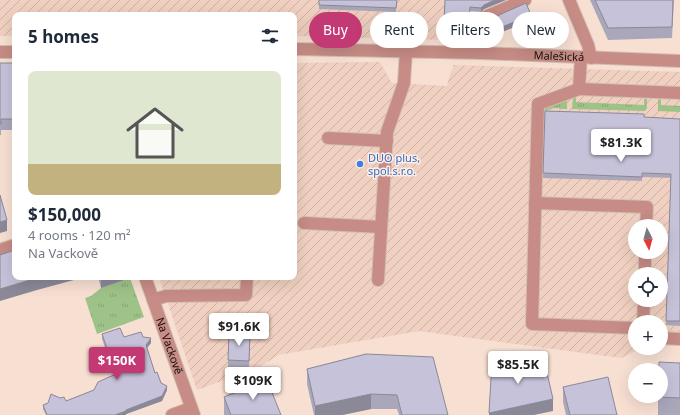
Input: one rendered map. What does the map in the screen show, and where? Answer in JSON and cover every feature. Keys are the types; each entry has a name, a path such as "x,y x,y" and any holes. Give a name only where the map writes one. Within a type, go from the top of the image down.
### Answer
{"street":[{"path":"482,53 480,41 487,16 525,0"},
{"path":"569,0 588,45 580,89"},
{"name":"Malešická","path":"297,49 482,53 680,61"},
{"path":"378,280 387,132 404,83 406,51"},
{"path":"0,52 12,52"},
{"path":"628,328 532,324 538,104 580,89 680,92"},
{"path":"328,138 387,141"},
{"path":"535,203 647,207 646,219"},
{"path":"304,223 381,227"},
{"path":"0,250 12,246"},
{"name":"Na Vackově","path":"146,280 192,411"},
{"path":"153,300 166,296 246,295 247,280"},
{"path":"668,338 680,339"},
{"path":"172,415 192,411"}],"shaded area":[{"path":"0,0 445,0 445,12 436,12 436,40 428,40 428,12 370,12 370,38 362,38 362,12 309,12 309,36 297,36 297,12 12,12 12,36 0,36"},
{"path":"380,62 392,83 447,86 454,65 680,72 680,340 668,342 668,315 628,315 628,354 621,358 419,331 278,355 260,367 197,390 160,280 297,280 297,63"}],"green space":[{"path":"573,97 576,97 576,102 644,105 644,99 647,99 647,108 645,111 572,109"},
{"path":"567,99 567,109 550,109 545,115 542,115 546,107"},
{"path":"658,99 661,100 661,105 680,106 680,112 658,111"},
{"path":"124,280 131,280 144,317 97,334 85,298 91,296 101,288"}],"building":[{"path":"319,0 397,0 396,8 319,5"},
{"path":"445,0 495,0 481,8 470,7 470,12 444,12"},
{"path":"595,0 673,0 672,27 608,28"},
{"path":"526,3 530,12 512,12 512,23 504,26 504,13"},
{"path":"0,63 12,63 12,119 1,119 0,124"},
{"path":"545,111 644,114 644,117 680,119 680,321 668,321 668,315 666,315 666,307 668,307 671,174 642,173 642,177 543,173"},
{"path":"0,195 7,220 0,222"},
{"path":"12,251 12,280 30,280 0,289 0,255"},
{"path":"120,328 124,337 141,332 143,337 151,338 146,345 155,373 157,372 161,383 167,386 162,396 115,415 47,415 43,405 48,403 51,394 60,398 64,397 66,401 94,390 98,382 116,374 102,334"},
{"path":"229,333 250,334 249,361 228,360"},
{"path":"366,354 433,357 448,415 402,415 397,395 371,394 315,406 307,369"},
{"path":"492,361 545,364 553,399 489,413"},
{"path":"659,362 680,363 680,398 668,397 668,363"},
{"path":"608,377 617,415 570,415 563,387"},
{"path":"267,380 281,415 231,415 224,397"}],"place":[{"name":"DUO plus, spol.s.r.o.","path":"360,164"}]}
